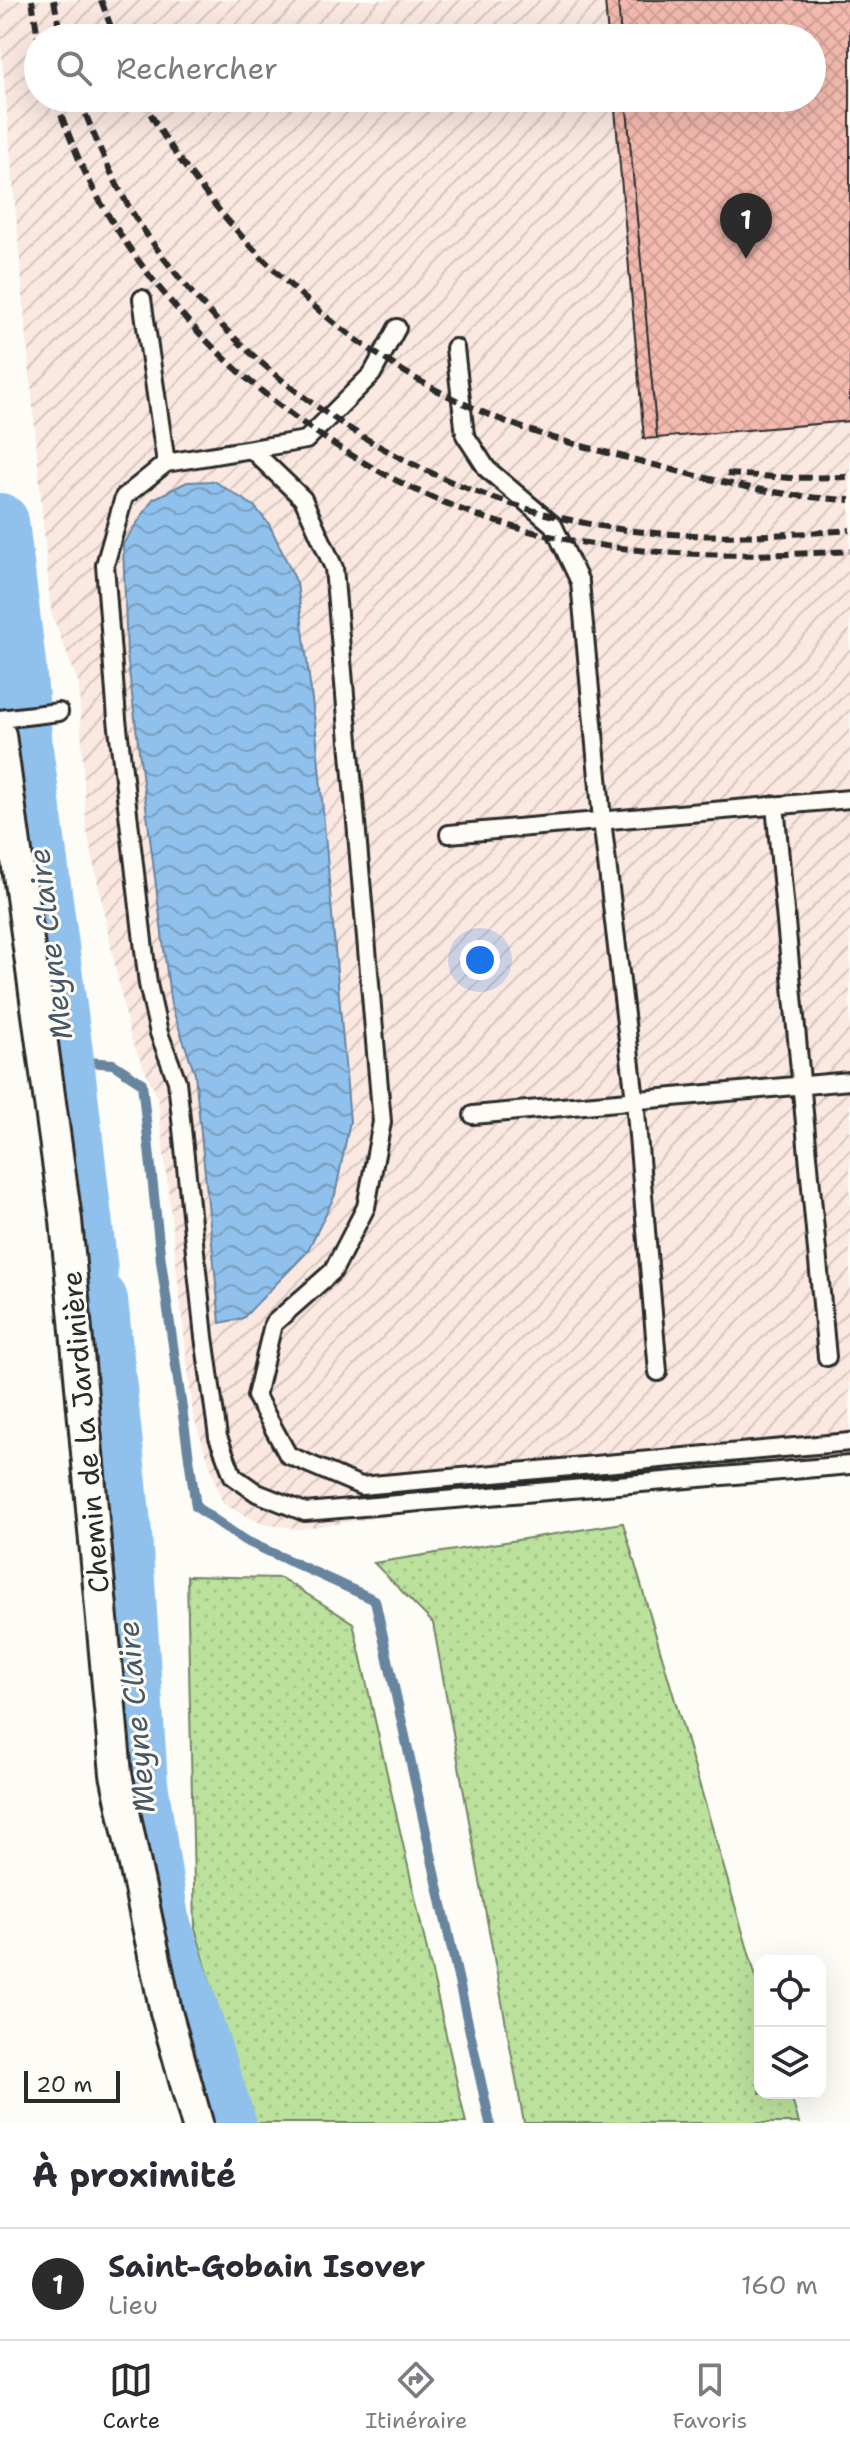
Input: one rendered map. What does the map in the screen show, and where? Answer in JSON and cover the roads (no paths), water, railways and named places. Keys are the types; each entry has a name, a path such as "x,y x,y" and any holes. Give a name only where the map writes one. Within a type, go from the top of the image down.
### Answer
{"street":[{"name":"Chemin de la Jardinière","path":"0,735 66,1220 116,1774 166,2012 197,2123"}],"lane":[{"path":"142,299 166,463"},
{"path":"397,328 372,374 306,440 166,463 124,497 105,565 117,719 148,984 159,1033 177,1081 204,1337 218,1437 233,1476 257,1493 305,1512 850,1465"},
{"path":"455,348 465,435 487,469 553,525 580,582 602,820 635,1100 658,1372"},
{"path":"251,449 303,499 334,568 382,1122 366,1207 333,1271 273,1324 256,1396 288,1455 361,1486 850,1442"},
{"path":"0,719 59,712"},
{"path":"449,834 850,799"},
{"path":"775,805 827,1357"},
{"path":"473,1115 850,1081"}],"water":[{"path":"214,481 254,506 269,524 297,583 316,731 350,1121 335,1195 307,1252 243,1318 220,1323 195,1074 171,1005 127,655 123,544 153,499 187,482"}],"waterway":[{"name":"Meyne Claire","path":"0,522 24,749 89,1271"},
{"path":"65,1060 113,1064 142,1083 161,1261 196,1507 244,1540 375,1600 490,2123"},
{"name":"Meyne Claire","path":"99,1300 123,1534 139,1784 160,1919 227,2123"}],"railway":[{"path":"32,0 36,24"},
{"path":"54,0 58,24"},
{"path":"101,0 110,24"},
{"path":"60,112 101,203 137,258 178,310 225,359 277,404 391,478 452,506 514,527 597,545 723,555 850,551"},
{"path":"85,112 121,193 183,283 234,337 289,386 350,429 414,465 482,494 553,516 626,530 738,536 850,530"},
{"path":"150,112 194,178 265,261 337,325 416,379 502,420 574,444 747,487 850,500"},
{"path":"727,474 791,478 850,477"}],"place":[{"name":"Saint-Gobain Isover","path":"746,259"}]}
